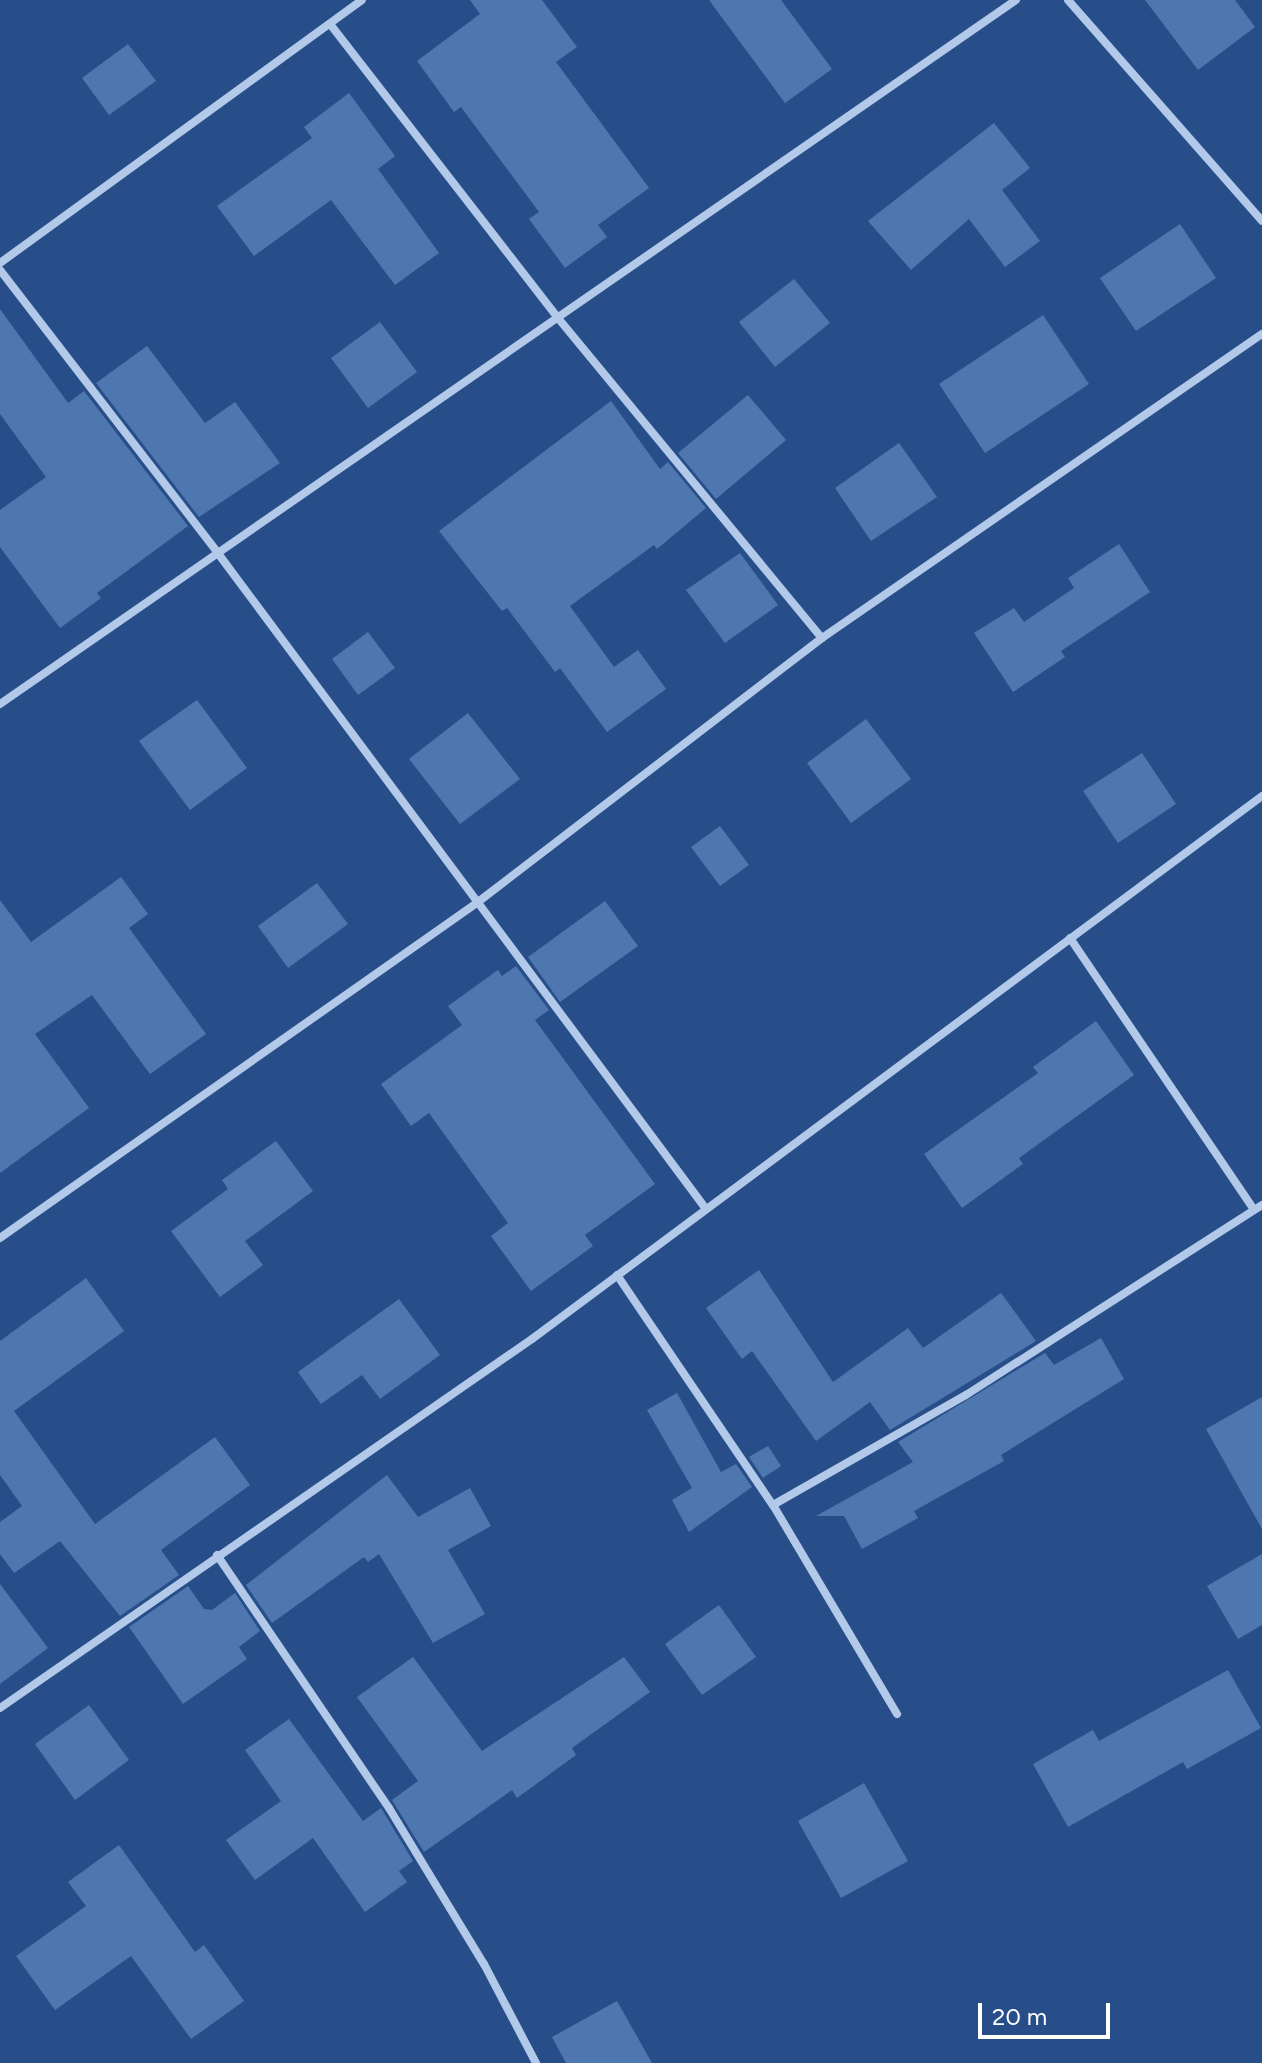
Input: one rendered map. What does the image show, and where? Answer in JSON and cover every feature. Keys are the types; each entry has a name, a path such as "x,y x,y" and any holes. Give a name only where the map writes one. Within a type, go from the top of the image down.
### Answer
{"street":[{"path":"0,263 362,0"},
{"path":"0,704 1016,0"},
{"path":"1068,0 1262,221"},
{"path":"330,24 558,318 822,638"},
{"path":"0,270 217,552 706,1209"},
{"path":"0,1238 478,902 822,638 1262,334"},
{"path":"0,1708 617,1275 1262,796"},
{"path":"773,1505 966,1395 1258,1207 1070,938"},
{"path":"617,1275 773,1505 897,1714"},
{"path":"217,1555 389,1808 484,1964 536,2063"}],"building":[{"path":"470,0 542,0 577,47 556,62 649,188 598,225 607,237 565,268 529,219 539,212 461,107 454,112 417,61 480,14"},
{"path":"709,0 781,0 832,69 785,103"},
{"path":"1145,0 1235,0 1255,27 1198,70"},
{"path":"128,44 156,81 109,115 82,78"},
{"path":"349,93 395,156 378,169 439,253 395,285 331,200 254,256 217,206 312,138 304,127"},
{"path":"994,123 1030,168 1002,190 1040,241 1005,267 969,219 911,270 868,221"},
{"path":"1180,224 1216,278 1136,331 1100,278"},
{"path":"794,279 830,323 775,367 739,322"},
{"path":"0,309 68,403 84,391 188,526 97,593 101,598 60,628 0,547 0,510 46,477 0,414"},
{"path":"1043,315 1089,384 985,453 939,384"},
{"path":"380,322 417,372 368,408 331,358"},
{"path":"147,346 205,423 235,402 280,463 199,517 96,383"},
{"path":"748,395 786,440 716,499 678,453"},
{"path":"611,401 660,469 668,462 706,508 657,549 654,545 570,606 614,667 638,650 666,689 607,732 560,668 555,672 507,608 502,611 439,531"},
{"path":"899,443 937,497 871,541 835,488"},
{"path":"1119,544 1150,592 1061,651 1065,657 1013,692 974,633 1014,608 1024,622 1074,588 1068,578"},
{"path":"740,553 778,605 725,643 686,590"},
{"path":"368,632 395,668 358,695 332,659"},
{"path":"197,700 247,768 190,810 139,741"},
{"path":"468,713 520,779 460,824 409,759"},
{"path":"866,719 911,779 851,823 807,763"},
{"path":"1142,753 1176,804 1118,843 1083,791"},
{"path":"720,826 749,865 720,886 691,847"},
{"path":"121,877 148,914 129,928 206,1034 150,1074 92,995 35,1034 89,1108 0,1173 0,900 31,942"},
{"path":"317,883 348,924 288,968 258,926"},
{"path":"605,901 638,946 560,1002 528,957"},
{"path":"516,966 549,1010 535,1020 655,1184 585,1235 593,1246 531,1291 491,1236 508,1223 429,1113 411,1126 381,1084 462,1025 448,1006 498,970 502,976"},
{"path":"1096,1021 1134,1075 1019,1158 1023,1164 962,1208 924,1154 1038,1073 1033,1067"},
{"path":"276,1141 313,1191 245,1241 263,1265 220,1297 171,1231 228,1189 222,1180"},
{"path":"759,1270 833,1382 908,1328 923,1348 1001,1293 1036,1341 890,1430 870,1402 816,1441 752,1351 742,1359 706,1308"},
{"path":"86,1278 124,1331 14,1411 95,1524 215,1437 250,1485 161,1550 179,1575 120,1616 60,1541 14,1573 0,1554 0,1522 22,1506 0,1475 0,1341"},
{"path":"399,1299 440,1355 380,1399 362,1375 321,1404 298,1372"},
{"path":"1101,1338 1124,1379 1001,1455 1004,1461 914,1511 918,1518 862,1549 844,1516 816,1516 913,1462 898,1442 1045,1353 1054,1365"},
{"path":"677,1393 721,1472 736,1464 752,1487 689,1532 672,1500 692,1488 647,1410"},
{"path":"1262,1397 1262,1529 1206,1429"},
{"path":"768,1446 781,1466 763,1478 749,1457"},
{"path":"387,1475 418,1517 470,1488 491,1526 448,1550 485,1614 433,1643 379,1554 368,1562 364,1557 272,1623 246,1585"},
{"path":"1262,1554 1262,1625 1238,1639 1207,1586"},
{"path":"0,1584 48,1648 0,1684"},
{"path":"188,1586 204,1609 212,1610 235,1593 260,1631 239,1647 247,1659 183,1704 129,1627"},
{"path":"719,1605 756,1657 702,1695 665,1644"},
{"path":"413,1657 482,1751 624,1657 650,1692 572,1748 576,1755 517,1798 512,1790 424,1852 392,1800 418,1781 357,1697"},
{"path":"1228,1670 1261,1728 1187,1769 1183,1762 1068,1827 1033,1764 1093,1730 1099,1741"},
{"path":"89,1705 129,1760 75,1800 35,1744"},
{"path":"289,1719 363,1821 381,1808 413,1861 399,1871 407,1882 365,1912 313,1838 255,1880 226,1840 281,1801 245,1750"},
{"path":"864,1783 908,1861 841,1898 798,1821"},
{"path":"119,1845 195,1952 204,1945 244,2001 191,2039 131,1956 55,2010 16,1956 86,1906 68,1882"},
{"path":"617,2001 652,2063 566,2063 552,2037"}]}
